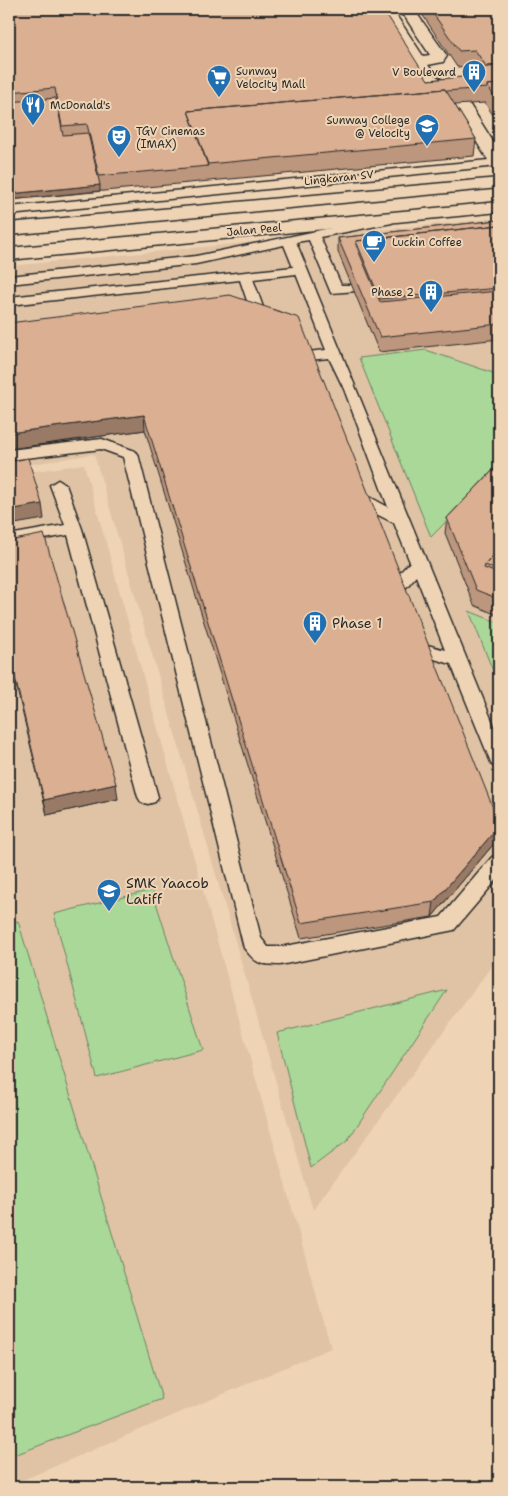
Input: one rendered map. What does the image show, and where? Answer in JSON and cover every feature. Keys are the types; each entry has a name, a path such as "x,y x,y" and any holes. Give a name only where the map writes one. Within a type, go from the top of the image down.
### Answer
{"street":[{"path":"370,10 399,11 410,14 439,56 437,59 418,61"},
{"path":"399,11 418,61 429,78 458,100 499,162"},
{"name":"Jalan Peel","path":"9,229 499,183"},
{"name":"Jalan Peel","path":"9,254 495,208"}],"lane":[{"name":"Lingkaran SV","path":"9,211 499,162"},
{"name":"Lingkaran SV","path":"179,194 221,209"},
{"path":"315,240 415,215"},
{"path":"289,240 334,353 351,389 401,520 499,760"},
{"path":"9,280 196,260 289,240 346,242"},
{"path":"315,240 336,290 352,288"},
{"path":"9,301 301,270"},
{"path":"245,275 268,341"},
{"path":"277,363 334,353"},
{"path":"9,455 102,444 130,454 251,942 263,956 280,956 448,924 499,863"},
{"path":"58,485 74,530 148,797"},
{"path":"335,485 401,520"},
{"path":"9,540 74,530"},
{"path":"389,617 382,601 419,563"},
{"path":"396,634 400,642 458,660"}],"shaded area":[{"path":"499,218 499,956 313,1210 94,454 9,468 9,266"},
{"name":"SMK Yaacob Latiff","path":"84,464 331,1348 9,1486 9,475"}],"green space":[{"path":"426,350 499,375 499,468 431,537 359,358"},
{"path":"469,611 499,623 499,686"},
{"path":"152,890 203,1050 97,1078 54,914"},
{"path":"18,921 162,1399 9,1457 9,924"},
{"path":"447,990 347,1141 311,1168 277,1033"}],"building":[{"name":"Sunway Velocity Mall","path":"9,9 370,9 389,18 428,80 473,76 467,69 499,66 499,84 487,85 487,88 446,91 445,89 188,111 208,166 99,176 87,124 62,126 55,88 9,92"},
{"path":"430,9 499,9 499,65 486,66 475,50 459,51"},
{"path":"499,84 499,104 487,85"},
{"path":"445,89 476,139 208,164 188,111"},
{"path":"56,98 63,135 88,133 100,185 9,194 9,102"},
{"path":"499,220 499,225 356,241 380,302 499,291 499,324 380,337 338,238"},
{"path":"499,225 499,288 380,299 356,241"},
{"name":"Phase 1","path":"230,295 299,318 499,823 499,826 434,902 301,923 144,415 9,433 9,323"},
{"path":"28,458 42,504 9,510 9,462"},
{"path":"499,464 499,549 484,568 499,574 499,599 476,590 447,518"},
{"path":"44,534 116,784 44,800 9,652 9,541"},
{"path":"499,549 499,570 485,565"}],"place":[{"name":"V Boulevard","path":"474,93"},
{"name":"Sunway Velocity Mall","path":"219,98"},
{"name":"McDonald's","path":"33,126"},
{"name":"Sunway College @ Velocity","path":"427,147"},
{"name":"TGV Cinemas (IMAX)","path":"119,158"},
{"name":"Luckin Coffee","path":"374,263"},
{"name":"Phase 2","path":"431,313"},
{"name":"Phase 1","path":"315,644"},
{"name":"SMK Yaacob Latiff","path":"109,912"}]}
